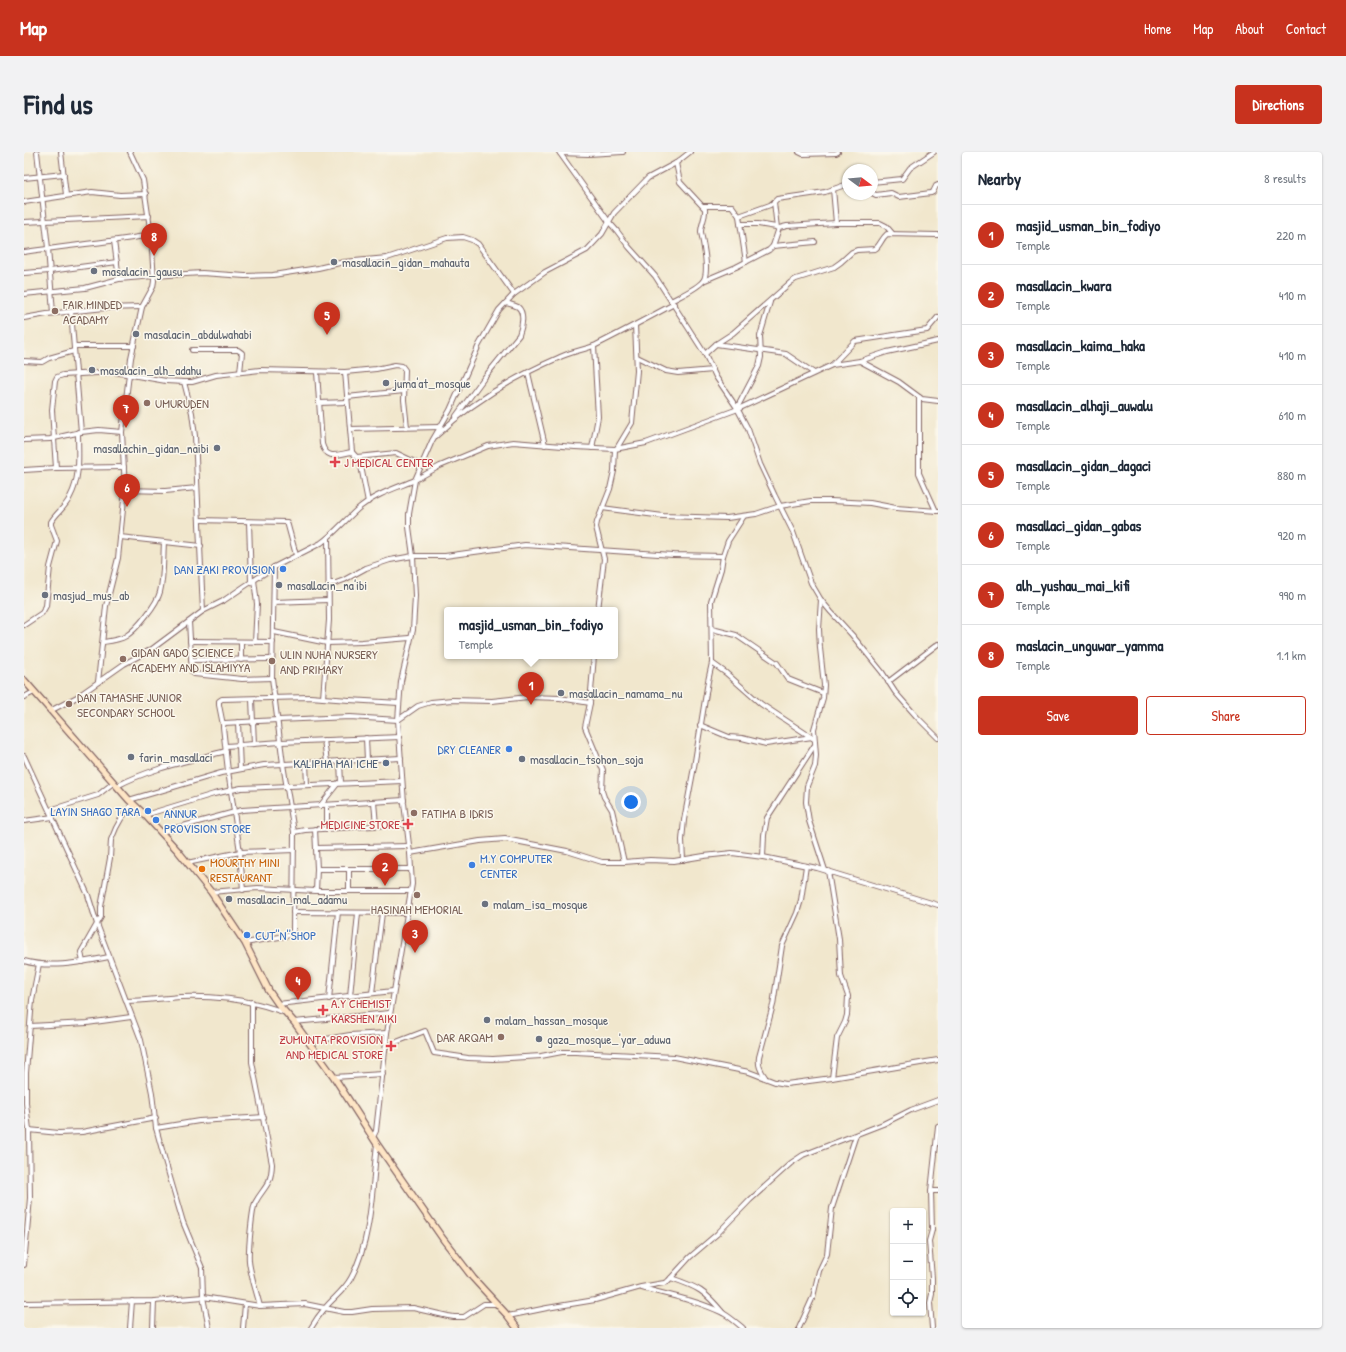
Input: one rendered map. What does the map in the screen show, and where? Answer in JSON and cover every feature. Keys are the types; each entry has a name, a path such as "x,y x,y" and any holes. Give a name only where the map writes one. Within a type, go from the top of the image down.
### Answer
{"street":[{"path":"37,152 48,248 53,313"},
{"path":"62,152 66,195"},
{"path":"98,682 106,606 118,558 125,490 122,432 129,374 142,307 153,287 154,276 146,194 143,180 130,152"},
{"path":"559,153 588,154 623,152"},
{"path":"373,1137 376,1131 393,991 411,891 410,853 402,781 398,720 401,681 413,630 415,596 409,514 415,480 432,441 450,410 479,345 499,310 514,294 545,272 587,250 602,234 614,214 648,178 676,163 689,152"},
{"path":"799,152 803,154 838,152"},
{"path":"878,181 902,179 910,168 934,152"},
{"path":"559,153 609,222 655,276 673,302 705,354 712,370 738,409 748,429 760,464 793,532 811,583 821,600 830,612 852,634 882,672 895,692 917,718 938,738"},
{"path":"676,163 680,182 703,206 706,213 701,226 706,265 703,281"},
{"path":"24,178 64,174"},
{"path":"739,216 774,202 776,199 825,192 842,186"},
{"path":"878,195 891,193 899,197 931,193 936,186 938,186"},
{"path":"833,189 836,223"},
{"path":"24,202 92,192 120,195 146,194"},
{"path":"773,246 777,229 774,202"},
{"path":"703,206 732,206 739,216 746,262"},
{"path":"24,222 149,216"},
{"path":"740,224 758,224 777,229 787,226 836,223 880,223 886,226 892,233"},
{"path":"705,354 716,344 733,333 791,282 834,267 852,252 857,250 875,250 882,238 887,234 938,235"},
{"path":"24,252 151,235"},
{"path":"24,294 85,288 119,279 154,276 202,273 245,276 273,275 318,268 344,262 387,258 447,238 463,237 478,244 514,294"},
{"path":"114,241 119,279"},
{"path":"453,420 505,385 561,357 594,346 635,325 673,302 703,281 746,262 773,246 815,242"},
{"path":"24,273 117,262"},
{"path":"738,409 759,366 760,336 770,301"},
{"path":"432,441 453,420 484,378 519,335 522,329 521,312 519,308 506,303"},
{"path":"24,318 53,313 105,308 142,307"},
{"path":"24,625 42,613 46,606 50,567 57,541 51,522 70,498 79,467 80,432 77,374 71,312"},
{"path":"832,365 855,341 926,330 938,317"},
{"path":"598,607 604,559 596,527 610,489 614,471 616,448 632,423 638,370 635,325"},
{"path":"50,711 77,697 124,664 152,649 203,611 223,601 274,567 328,538 361,507 376,496 415,480 440,466 488,446 513,442 592,448 616,448 646,443 738,409 832,365 860,361 887,352 938,341"},
{"path":"716,344 786,354 814,373"},
{"path":"74,346 134,346"},
{"path":"592,448 598,411 594,346"},
{"path":"192,350 238,350 242,353 240,372"},
{"path":"24,361 42,362 74,351"},
{"path":"637,357 666,371 678,373 712,370"},
{"path":"860,361 899,382 922,399 938,401"},
{"path":"56,468 52,410 55,381 59,376 105,372 129,374 166,381 184,382 260,370 345,372 376,369 395,365 402,366 405,370 404,391 407,428"},
{"path":"317,372 322,444 324,452 331,456 352,452"},
{"path":"345,372 352,452 360,461 368,502"},
{"path":"528,373 544,445"},
{"path":"184,382 196,436 203,611"},
{"path":"319,403 404,391"},
{"path":"919,397 920,473 937,511"},
{"path":"350,429 440,426"},
{"path":"24,440 53,438 80,432 99,430 122,432"},
{"path":"356,457 396,453 421,465"},
{"path":"24,470 79,467 124,467"},
{"path":"125,490 165,491 197,488"},
{"path":"933,504 938,498"},
{"path":"602,508 663,516 727,518 756,514 780,506 811,501 831,501 870,503 896,508 937,511"},
{"path":"683,860 682,840 684,820 712,663 711,601 728,541 744,516"},
{"path":"199,520 288,522 296,555"},
{"path":"249,522 252,581 257,604 255,642"},
{"path":"120,537 201,546"},
{"path":"323,698 329,583 328,538"},
{"path":"103,642 118,640 127,636 158,599 161,590 164,542"},
{"path":"329,583 336,583 344,580 366,568 390,560 413,556 445,556 525,545 673,555 723,556"},
{"path":"245,943 291,935 293,931 294,832 286,786 272,678 274,567"},
{"path":"274,602 328,600"},
{"path":"821,600 819,629 824,685 814,729 813,738 816,755 815,766 806,786 806,802 809,821 826,871 839,939 841,976 848,996 847,1015 837,1038 832,1078"},
{"path":"189,622 192,672 196,675 242,679 272,678"},
{"path":"712,629 736,635 777,662 788,679 823,693"},
{"path":"274,632 327,643 410,638"},
{"path":"190,642 273,642"},
{"path":"241,642 241,660"},
{"path":"888,682 938,644"},
{"path":"191,660 272,659"},
{"path":"594,659 590,702 585,727 603,770 604,797 612,810 624,862"},
{"path":"712,663 726,673 761,704 813,738"},
{"path":"24,680 115,785 161,832 212,892 245,943 257,971 278,1004 294,1022 334,1077 377,1144 443,1239 473,1278 517,1328"},
{"path":"24,697 34,692"},
{"path":"243,890 240,852 219,704 220,700 305,697 399,703"},
{"path":"223,727 224,723 252,721 356,718 398,720 418,706 431,702 443,701 492,701 528,697 560,698 590,702"},
{"path":"252,699 254,744"},
{"path":"238,722 240,769"},
{"path":"700,725 722,735 766,744 813,738"},
{"path":"50,810 98,795 135,776 238,745 400,737"},
{"path":"366,738 367,760"},
{"path":"324,740 327,762"},
{"path":"763,857 764,835 767,818 815,746"},
{"path":"24,756 88,895 109,957 141,1040 152,1092 156,1128 184,1222 202,1268 203,1297 209,1328"},
{"path":"83,962 81,952 84,944 100,917 110,858 111,840 131,802 228,771 264,765 401,758"},
{"path":"320,806 339,783 340,762"},
{"path":"306,763 307,785"},
{"path":"145,815 231,790 339,783 402,781"},
{"path":"161,832 234,811 404,800"},
{"path":"374,802 376,825"},
{"path":"327,805 327,829"},
{"path":"24,821 53,817"},
{"path":"294,832 407,824"},
{"path":"315,830 317,869 316,891"},
{"path":"410,853 480,841 505,839 567,851 602,862 650,860 668,861 732,854 763,857 826,871 938,905"},
{"path":"316,848 409,846"},
{"path":"187,863 240,852 294,850"},
{"path":"766,1078 758,1063 759,1057 773,1005 782,946 797,913 801,900 806,866"},
{"path":"317,869 411,869"},
{"path":"349,869 349,891"},
{"path":"212,892 281,888 316,891 411,891"},
{"path":"293,912 407,913"},
{"path":"329,999 338,912"},
{"path":"350,996 358,912"},
{"path":"372,994 382,913"},
{"path":"24,961 39,964 83,962 109,957"},
{"path":"24,1265 30,1198 26,1073 32,1000 39,964"},
{"path":"278,1004 393,991"},
{"path":"126,1001 180,997 214,997 252,1002 286,1012"},
{"path":"252,1002 252,1062 272,1164 272,1175 269,1183 253,1208 249,1262 260,1306"},
{"path":"294,1022 390,1013"},
{"path":"30,1026 87,1023 131,1016"},
{"path":"386,1046 424,1031 434,1052 468,1058 493,1059 541,1056 569,1052 674,1057 750,1072 775,1082 786,1084 832,1078 938,1060"},
{"path":"309,1042 350,1035 387,1033"},
{"path":"334,1077 383,1074"},
{"path":"508,1316 595,1300 641,1287 662,1284 668,1281 696,1251 717,1234 750,1200 794,1161 883,1124 911,1110 938,1100"},
{"path":"156,1128 200,1121 264,1117"},
{"path":"28,1130 59,1133 82,1132 156,1118"},
{"path":"932,1328 930,1303 932,1294 932,1278 928,1241 932,1230 931,1191 938,1126"},
{"path":"798,1328 813,1298 819,1271 827,1254 832,1208 856,1134"},
{"path":"311,1328 326,1307 343,1291 351,1278 359,1259 366,1235 370,1212 377,1144"},
{"path":"931,1191 938,1191"},
{"path":"671,1278 685,1282 703,1291 724,1314 743,1328"},
{"path":"641,1287 691,1301 724,1314"},
{"path":"24,1303 154,1301 203,1297 260,1306 305,1304 326,1307 344,1312 372,1309 413,1308 448,1316 464,1317 482,1305 496,1304"},
{"path":"130,1328 132,1301"},
{"path":"153,1328 154,1301"},
{"path":"243,1328 245,1304"}],"place":[{"name":"maslacin_unguwar_yamma","path":"154,256"},
{"name":"masallacin_gidan_mahauta","path":"334,262"},
{"name":"masalacin_gausu","path":"94,271"},
{"name":"FAIR MINDED ACADAMY","path":"55,311"},
{"name":"masalacin_abdulwahabi","path":"136,334"},
{"name":"masallacin_gidan_dagaci","path":"327,335"},
{"name":"masalacin_alh_adahu","path":"92,370"},
{"name":"juma'at_mosque","path":"386,383"},
{"name":"UMURUDEN","path":"147,403"},
{"name":"alh_yushau_mai_kifi","path":"126,428"},
{"name":"masallachin_gidan_naibi","path":"217,448"},
{"name":"J MEDICAL CENTER","path":"335,462"},
{"name":"masallaci_gidan_gabas","path":"127,507"},
{"name":"DAN ZAKI PROVISION","path":"283,569"},
{"name":"masallacin_na'ibi","path":"279,585"},
{"name":"masjud_mus_ab","path":"45,595"},
{"name":"GIDAN GADO SCIENCE ACADEMY AND ISLAMIYYA","path":"123,659"},
{"name":"ULIN NUHA NURSERY AND PRIMARY","path":"272,661"},
{"name":"masallacin_namama_nu","path":"561,693"},
{"name":"DAN TAMASHE JUNIOR SECONDARY SCHOOL","path":"69,704"},
{"name":"masjid_usman_bin_fodiyo","path":"531,705"},
{"name":"DRY CLEANER","path":"509,749"},
{"name":"farin_masallaci","path":"131,757"},
{"name":"masallacin_tsohon_soja","path":"522,759"},
{"name":"KALIPHA MAI ICHE","path":"386,763"},
{"name":"LAYIN SHAGO TARA","path":"148,811"},
{"name":"FATIMA B IDRIS","path":"414,813"},
{"name":"ANNUR PROVISION STORE","path":"156,820"},
{"name":"MEDICINE STORE","path":"408,824"},
{"name":"M.Y COMPUTER CENTER","path":"472,865"},
{"name":"MOURTHY MINI RESTAURANT","path":"202,869"},
{"name":"masallacin_kwara","path":"385,886"},
{"name":"HASINAH MEMORIAL","path":"417,895"},
{"name":"masallacin_mal_adamu","path":"229,899"},
{"name":"malam_isa_mosque","path":"485,904"},
{"name":"CUT''N''SHOP","path":"247,935"},
{"name":"masallacin_kaima_haka","path":"415,953"},
{"name":"masallacin_alhaji_auwalu","path":"298,1000"},
{"name":"A.Y CHEMIST KARSHEN AIKI","path":"323,1010"},
{"name":"malam_hassan_mosque","path":"487,1020"},
{"name":"DAR ARQAM","path":"501,1037"},
{"name":"gaza_mosque_'yar_aduwa","path":"539,1039"},
{"name":"ZUMUNTA PROVISION AND MEDICAL STORE","path":"391,1046"}]}
